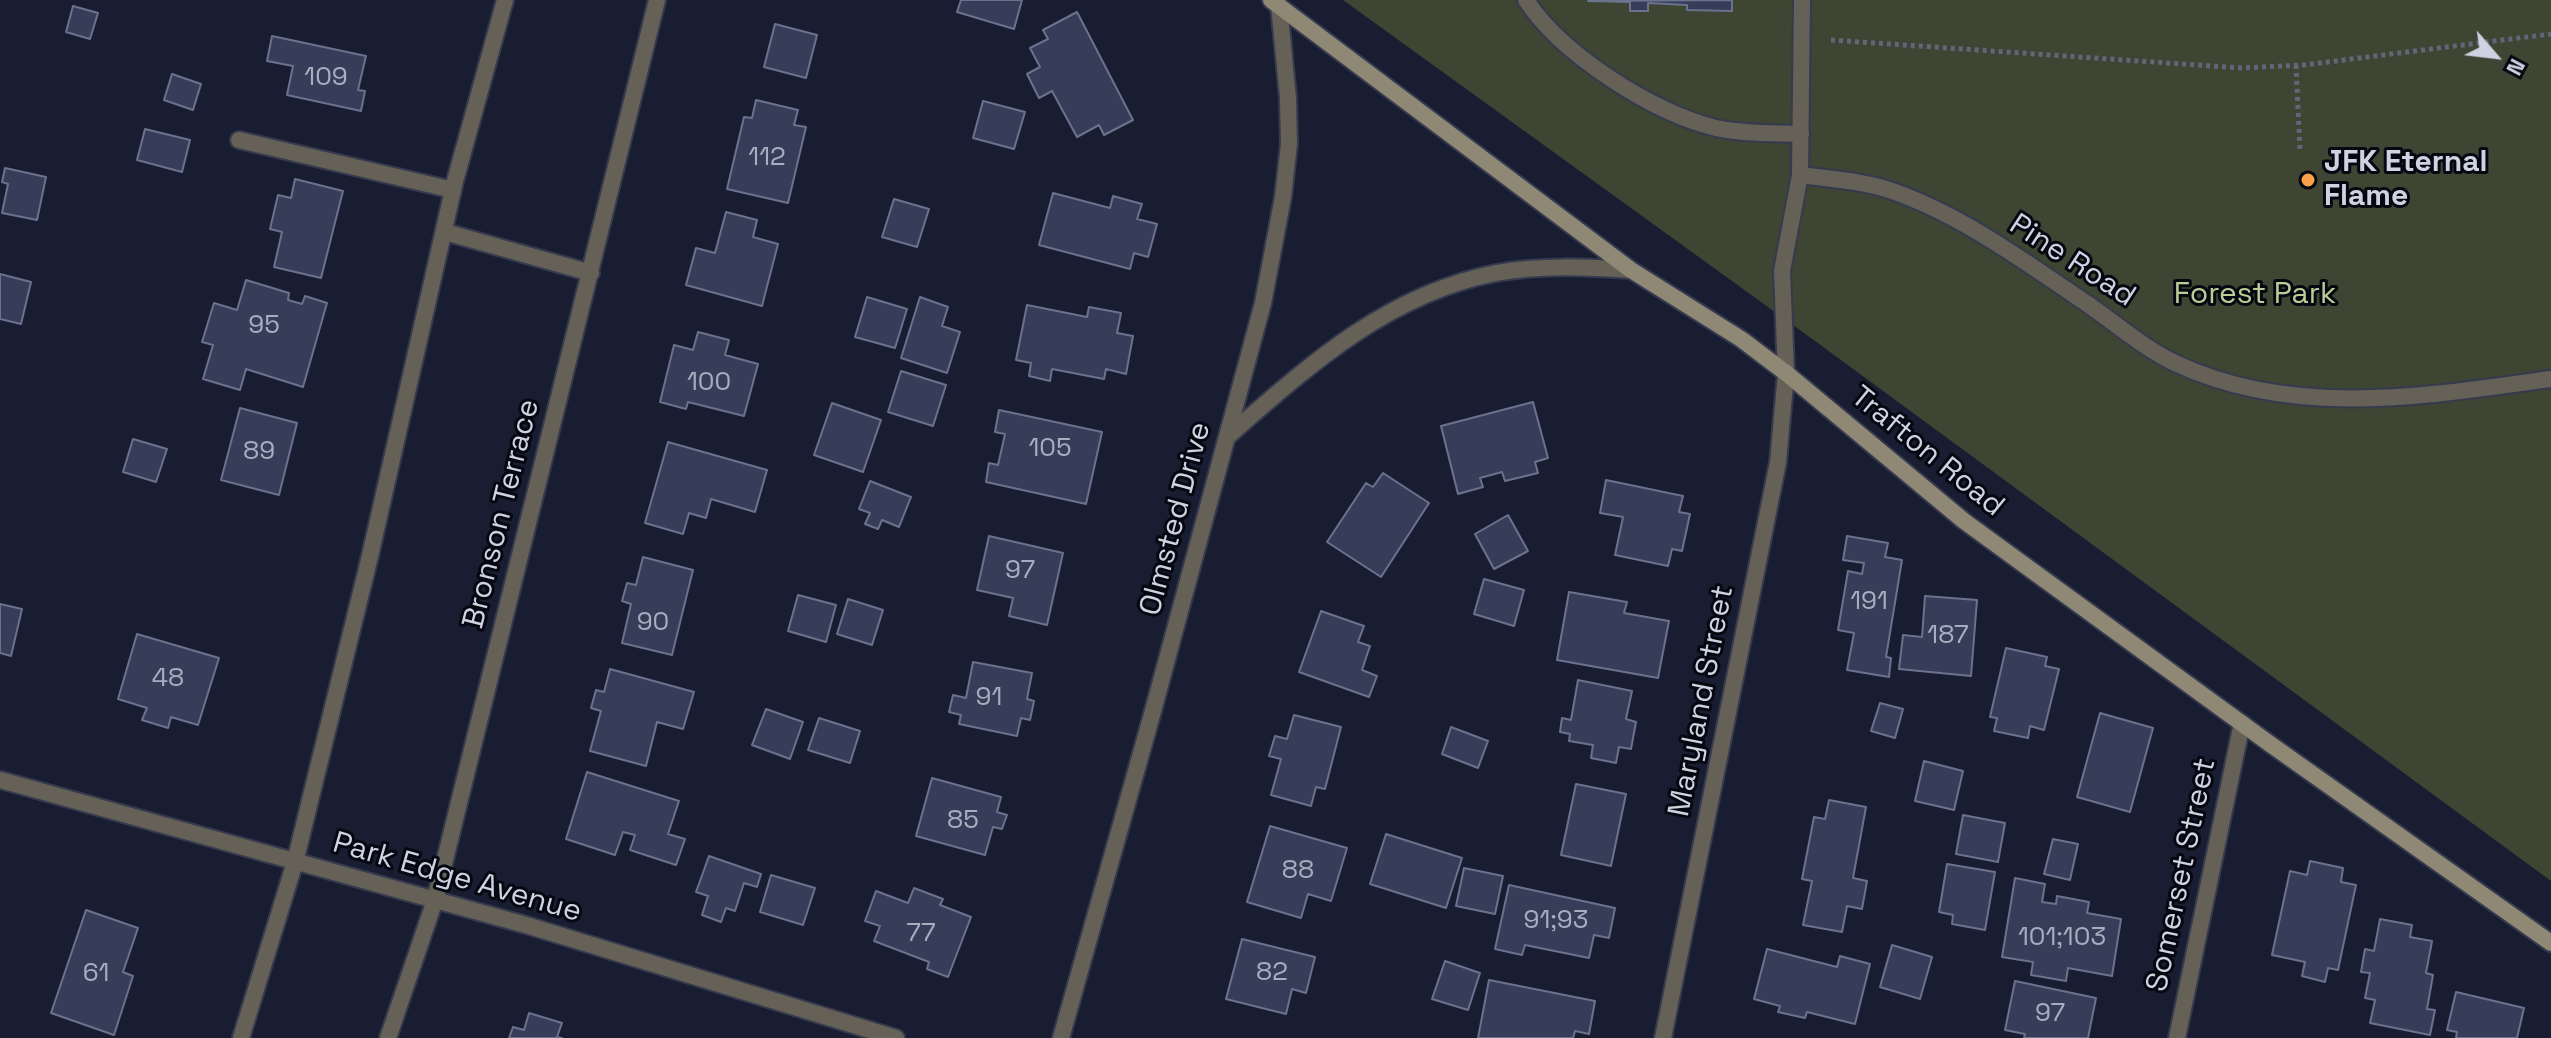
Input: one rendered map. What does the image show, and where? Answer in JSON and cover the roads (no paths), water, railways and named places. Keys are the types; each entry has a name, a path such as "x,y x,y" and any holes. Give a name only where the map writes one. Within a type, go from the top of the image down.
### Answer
{"street":[{"path":"241,1038 295,862 370,556 453,190 505,0"},
{"name":"Bronson Terrace","path":"388,1038 435,900 657,0"},
{"path":"1526,0 1551,33 1575,52 1665,109 1727,130 1801,134"},
{"name":"Maryland Street","path":"1663,1038 1778,462 1786,373 1782,271 1800,175 1802,0"},
{"name":"Trafton Road","path":"1275,3 1631,270 1741,339 1964,521 2551,943"},
{"name":"Olmsted Drive","path":"1061,1038 1263,303 1283,197 1289,144 1275,3"},
{"path":"239,140 453,190"},
{"name":"Pine Road","path":"1800,175 1896,192 1955,220 2010,252 2172,362 2216,379 2266,392 2353,399 2416,398 2551,379"},
{"path":"445,232 591,273"},
{"path":"1226,438 1331,349 1398,306 1434,290 1498,273 1531,268 1631,270"},
{"name":"Somerset Street","path":"2177,1038 2242,723"},
{"name":"Park Edge Avenue","path":"0,780 540,929 896,1038"}],"place":[{"name":"JFK Eternal Flame","path":"2308,180"}],"park label":[{"name":"Forest Park","path":"2255,295"}]}
